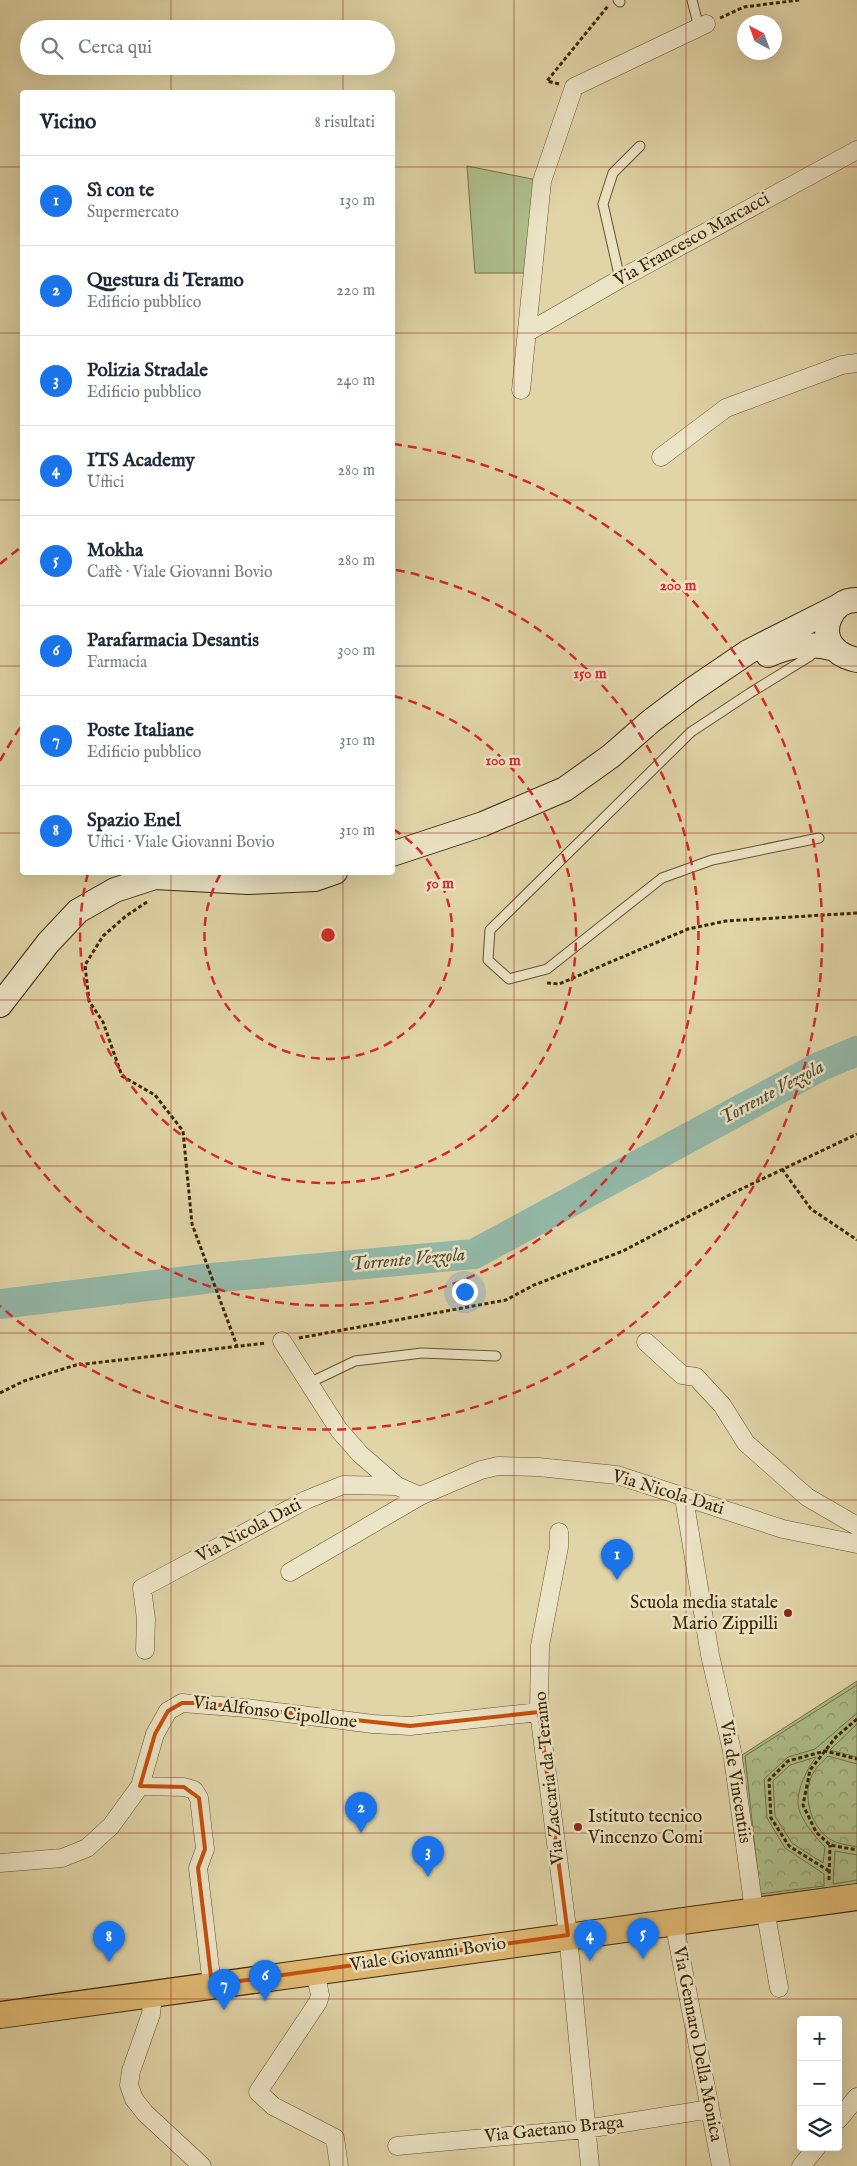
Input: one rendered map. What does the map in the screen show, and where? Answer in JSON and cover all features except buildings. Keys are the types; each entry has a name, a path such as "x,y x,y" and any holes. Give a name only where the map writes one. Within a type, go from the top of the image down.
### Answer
{"main road":[{"name":"Viale Giovanni Bovio","path":"0,2015 568,1935 857,1897"}],"street":[{"path":"521,390 542,181 574,87 703,26"},
{"name":"Via Francesco Marcacci","path":"528,332 620,279 857,150"},
{"path":"661,457 726,408 842,365 857,363"},
{"path":"844,654 827,633 831,615 847,604"},
{"path":"395,853 483,824 564,789 611,756 651,721 692,690 748,652 847,604"},
{"path":"692,690 776,652 802,644 844,654"},
{"path":"0,1006 7,986 78,911 115,890 155,877 248,882 315,879 326,875"},
{"path":"282,1341 339,1430 360,1454 397,1486"},
{"path":"646,1342 682,1375 696,1377 722,1405 746,1444 807,1497 857,1526"},
{"name":"Via Nicola Dati","path":"290,1572 420,1496 481,1470 498,1466 538,1467 617,1475 783,1529 857,1544"},
{"name":"Via Nicola Dati","path":"145,1650 146,1619 142,1588 306,1500 343,1485 397,1486 420,1496"},
{"name":"Via de Vincentiis","path":"684,1498 710,1655 732,1750 760,1910 779,1988"},
{"name":"Via Zaccaria da Teramo","path":"559,1532 559,1547 540,1646 539,1712 568,1935 590,2166"},
{"name":"Via Alfonso Cipollone","path":"0,1862 62,1858 88,1848 111,1826 140,1786 155,1734 168,1711 182,1703 228,1706 373,1724 410,1726 539,1712"},
{"path":"140,1786 184,1787 194,1790 199,1798 205,1849 198,1868 212,1985"},
{"name":"Via Gennaro Della Monica","path":"674,1922 721,2166"},
{"path":"315,1972 320,1995 318,2002 258,2092 274,2106 335,2138 339,2166"},
{"path":"153,1994 151,2014 131,2071 129,2084 134,2099 145,2113 202,2166"},
{"path":"842,2115 857,2097"},
{"name":"Via Gaetano Braga","path":"397,2146 586,2129 710,2108"},
{"path":"801,2166 814,2151"}],"lane":[{"path":"692,0 703,26"},
{"path":"620,279 603,204 613,172 640,146"},
{"path":"819,838 712,860 662,878 547,969 509,979 488,960 490,930 691,732 810,656 844,654"},
{"path":"309,1383 356,1361 422,1353 496,1356"}],"path":[{"path":"703,26 744,7 799,0"},
{"path":"547,81 617,1"},
{"path":"148,901 126,916 103,936 98,943 85,966 89,1001 103,1022 122,1076 155,1095 183,1131 192,1224 238,1346"},
{"path":"543,982 559,984 688,929 726,921 857,913"},
{"path":"0,1393 24,1381 76,1365 282,1341 506,1300 534,1285 623,1251 737,1191 857,1134"},
{"path":"782,1169 811,1209 857,1240"},
{"path":"857,1719 836,1737 810,1770 803,1805 816,1832 830,1845 857,1850"},
{"path":"828,1871 789,1846 770,1818 769,1780 788,1761 825,1751 857,1759"},
{"path":"830,1845 828,1871 830,1900"}],"highlighted area":[{"path":"182,1703 200,1703 410,1726 539,1712 568,1935 212,1985 198,1868 205,1849 199,1798 184,1787 140,1786 155,1734 168,1711"}],"green space":[{"path":"467,166 542,181 533,273 475,273"},
{"path":"857,1681 857,1884 757,1897 742,1755"},
{"path":"857,1685 857,1713 815,1749 788,1757 764,1779 767,1818 785,1848 824,1874 824,1886 760,1894 745,1756"},
{"path":"857,1724 857,1757 830,1750"},
{"path":"828,1756 857,1764 857,1847 831,1840 818,1827 813,1818 808,1798 808,1788 816,1768"},
{"path":"816,1757 803,1779 798,1804 801,1815 825,1847 823,1863 792,1843 775,1816 773,1781 790,1765"},
{"path":"835,1851 857,1855 857,1880 833,1884"}],"waterway":[{"name":"Torrente Vezzola","path":"0,1304 212,1278 474,1254 821,1066 857,1051"}],"place":[{"name":"Sì con te","path":"617,1580"},
{"name":"Scuola media statale Mario Zippilli","path":"788,1613"},
{"name":"Istituto tecnico Vincenzo Comi","path":"578,1827"},
{"name":"Questura di Teramo","path":"361,1833"},
{"name":"Polizia Stradale","path":"428,1877"},
{"name":"Mokha","path":"643,1959"},
{"name":"ITS Academy","path":"590,1961"},
{"name":"Spazio Enel","path":"109,1962"},
{"name":"Parafarmacia Desantis","path":"265,2001"},
{"name":"Poste Italiane","path":"224,2010"}]}
